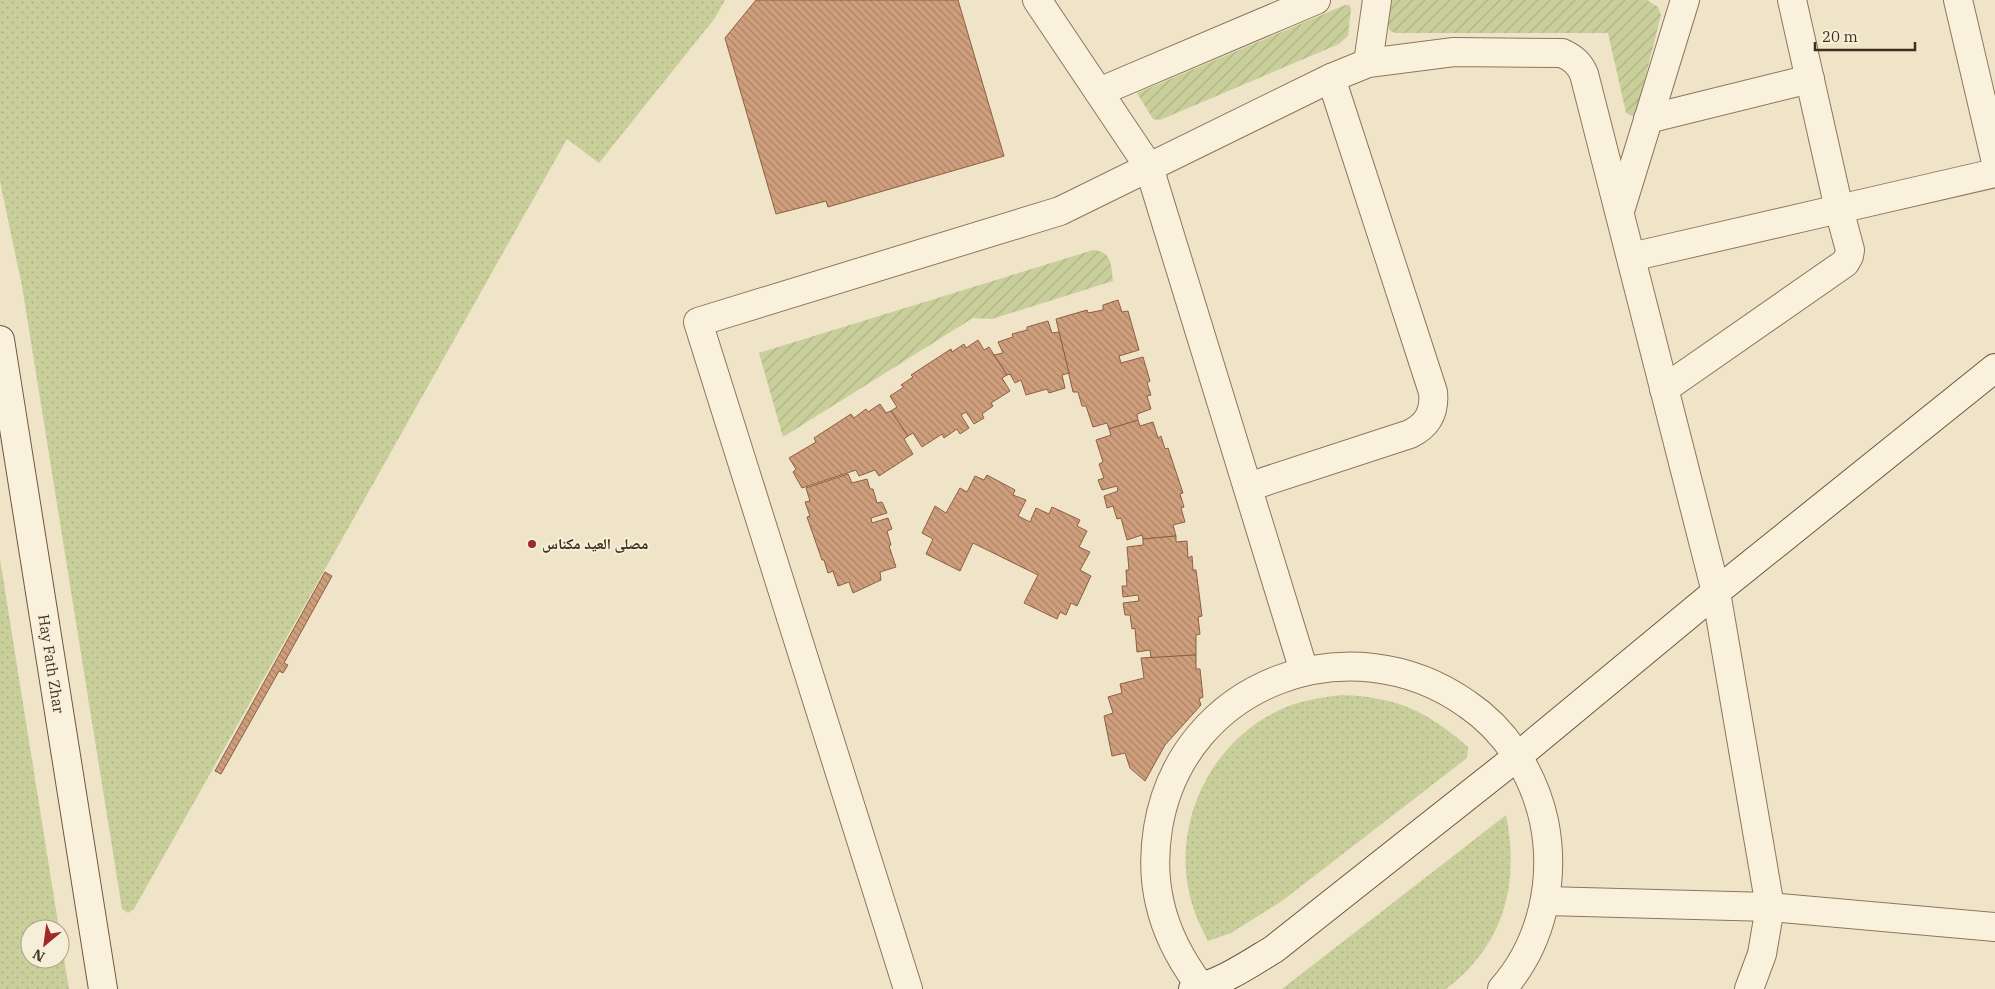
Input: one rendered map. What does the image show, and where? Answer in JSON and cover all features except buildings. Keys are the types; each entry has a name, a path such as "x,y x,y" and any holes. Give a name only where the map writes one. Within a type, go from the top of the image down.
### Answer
{"street":[{"path":"1037,0 1149,167 1304,671"},
{"path":"1099,92 1316,0"},
{"path":"1368,63 1377,0"},
{"path":"1620,211 1685,0"},
{"path":"1664,389 1845,264 1849,256 1850,250 1792,0"},
{"path":"1958,0 1995,158"},
{"path":"908,989 698,322 1060,211 1331,78 1368,63 1454,52 1562,53 1580,65 1584,74 1716,592 1770,906 1762,954 1749,989"},
{"path":"1248,487 1410,434 1420,429 1427,422 1434,403 1433,392 1331,78"},
{"path":"1648,119 1810,79"},
{"path":"1631,256 1995,173"},
{"name":"Hay Fath Zhar","path":"0,340 102,989"},
{"path":"1502,989 1524,958 1537,931 1545,901 1549,871 1548,840 1542,810 1532,781 1518,756 1498,730 1475,709 1450,692 1422,679 1394,670 1364,666 1334,666 1304,671 1275,680 1248,694 1224,712 1202,733 1184,758 1170,784 1161,813 1156,842 1155,872 1159,902 1168,931 1197,988 1238,971 1274,949 1518,756 1716,592 1995,368"},
{"path":"1545,901 1770,906 1995,927"}],"green space":[{"path":"0,0 725,0 715,18 599,163 567,139 134,909 128,913 122,909 22,286 0,182"},
{"path":"1392,0 1647,0 1658,7 1661,15 1636,114 1632,116 1626,113 1608,33 1395,33 1390,31 1388,25"},
{"path":"1345,5 1349,5 1351,9 1348,36 1339,44 1160,120 1153,119 1137,93"},
{"path":"1093,250 1104,253 1107,256 1111,264 1113,281 992,319 973,318 783,437 759,353"},
{"path":"0,559 57,919 20,919 20,969 66,969 69,989 0,989"},
{"path":"1342,695 1379,699 1410,708 1425,715 1468,747 1467,758 1282,901 1231,933 1208,941 1191,901 1186,859 1188,832 1195,805 1206,780 1221,757 1239,737 1261,720 1286,707 1314,699"},
{"path":"1506,815 1511,865 1503,911 1494,933 1482,953 1466,972 1446,989 1282,989"}],"place":[{"name":"مصلى العيد مكناس","path":"532,544"}]}
